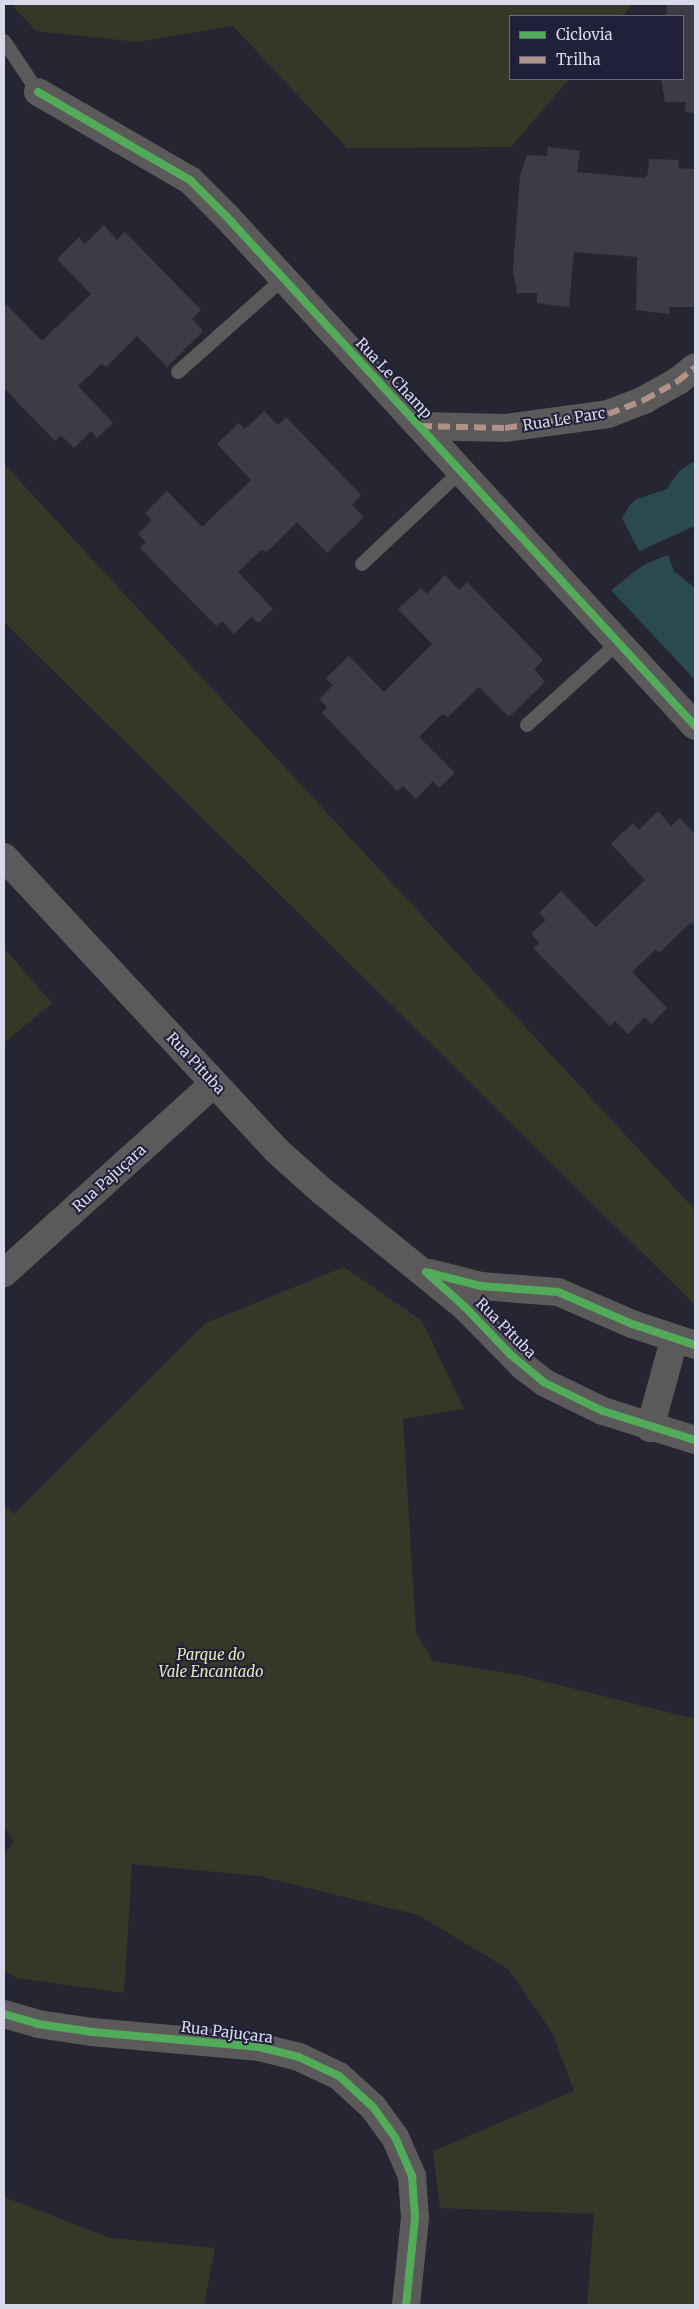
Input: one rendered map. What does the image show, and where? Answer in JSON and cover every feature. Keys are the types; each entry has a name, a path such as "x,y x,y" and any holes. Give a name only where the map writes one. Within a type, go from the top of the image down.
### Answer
{"street":[{"name":"Rua Le Champ","path":"38,92 190,180 284,278 695,726"},
{"name":"Rua Le Parc","path":"420,426 505,428 608,414 644,400 678,381 695,367"},
{"name":"Rua Pituba","path":"4,857 276,1150 322,1191 426,1272 465,1307 511,1355 545,1383 603,1411 650,1428 695,1440"},
{"name":"Rua Pajuçara","path":"4,1273 214,1083"},
{"name":"Rua Pituba","path":"426,1272 481,1286 558,1292 685,1342"},
{"path":"650,1428 685,1342"},
{"name":"Rua Pajuçara","path":"4,2014 38,2024 92,2032 259,2047 299,2056 338,2076 373,2107 395,2137 412,2176 415,2218 406,2305"}],"lane":[{"path":"4,41 38,92"},
{"path":"178,372 284,278"},
{"path":"362,564 461,471"},
{"path":"527,725 619,642"}],"green space":[{"path":"11,4 633,4 623,15 509,15 509,80 568,80 511,147 347,148 233,26 138,42 36,31"},
{"path":"4,464 695,1210 695,1305 4,622"},
{"path":"4,948 52,1003 4,1043"},
{"name":"Parque do Vale Encantado","path":"344,1267 422,1321 464,1409 403,1419 416,1633 433,1661 519,1675 695,1719 695,2305 587,2305 594,2214 440,2208 433,2151 574,2091 553,2034 508,1969 418,1915 259,1876 132,1864 124,1993 17,1978 4,1971 4,1854 14,1842 4,1827 4,1505 14,1514 206,1323"},
{"path":"4,2197 110,2238 215,2248 204,2305 4,2305"}],"shaded area":[{"path":"695,461 695,526 639,551 622,518 630,505 635,500 667,489 680,470"},
{"path":"668,555 674,571 695,588 695,680 611,590 645,564"}],"building":[{"path":"667,4 695,4 695,113 685,112 686,102 665,102 661,80 684,80 684,15 666,15"},
{"path":"548,147 580,151 577,172 644,178 648,174 649,159 679,160 678,168 695,169 694,307 669,307 669,314 636,310 637,257 574,252 569,307 537,303 537,293 517,293 513,269 520,176 527,155 547,156"},
{"path":"104,225 117,240 125,232 201,310 192,319 203,331 167,367 137,336 106,367 101,364 78,386 113,423 97,438 91,431 74,448 61,435 55,441 4,388 4,309 7,305 42,341 91,294 57,259 79,237 85,244"},
{"path":"264,411 278,425 286,417 361,495 352,505 364,517 327,553 297,522 267,552 261,550 238,572 273,609 258,623 251,617 234,634 222,621 216,626 140,548 146,542 138,534 152,520 145,513 167,491 202,527 251,480 217,444 239,423 245,429"},
{"path":"445,575 459,590 467,582 543,660 534,669 545,682 509,717 479,687 448,717 442,714 419,737 455,773 439,788 433,781 416,799 403,786 397,791 322,713 327,707 319,699 333,685 326,678 349,656 384,692 432,644 398,609 421,588 427,594"},
{"path":"658,811 671,826 680,818 695,834 695,927 691,922 660,952 655,950 632,972 667,1008 651,1024 645,1017 628,1034 615,1021 610,1026 533,948 540,943 531,934 546,920 539,913 561,891 596,927 645,880 611,844 633,823 639,830"}],"marked path":[{"path":"420,426 505,428 608,414 644,400 678,381 695,367"}],"cycle path":[{"path":"38,92 190,180 227,217 695,726"},
{"path":"426,1272 465,1307 511,1355 545,1383 603,1411 695,1440"},
{"path":"430,1273 481,1286 558,1292 632,1324 695,1345"},
{"path":"4,2014 38,2024 92,2032 259,2047 299,2057 339,2076 373,2107 395,2137 412,2176 415,2218 406,2305"}]}
